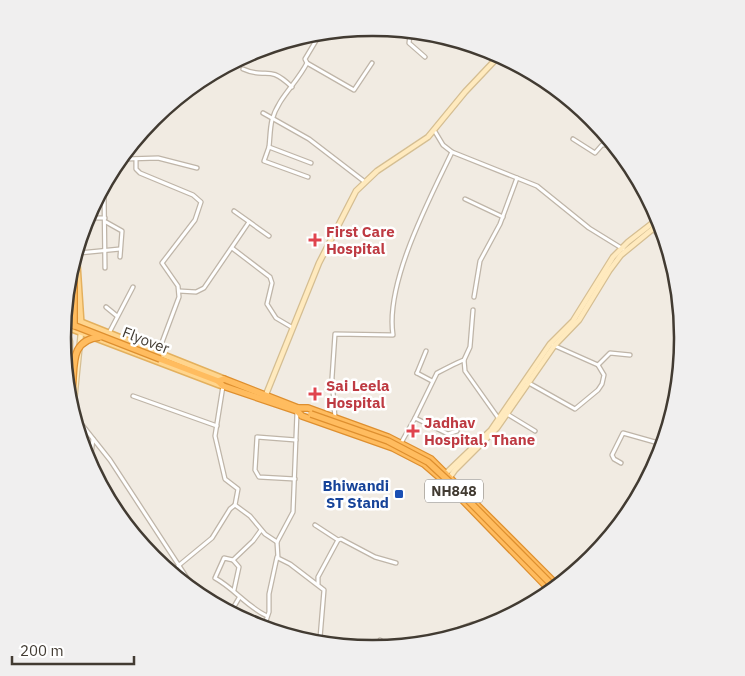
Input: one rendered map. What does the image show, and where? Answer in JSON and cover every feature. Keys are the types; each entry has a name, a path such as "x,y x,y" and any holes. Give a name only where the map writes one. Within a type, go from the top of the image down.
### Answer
{"highway":[{"path":"74,294 74,326"},
{"name":"Flyover","path":"71,324 105,335 221,383"},
{"path":"73,379 78,347 85,341 105,335"},
{"name":"NH848","path":"221,383 300,410 308,408 364,428 401,443 431,459 449,475 550,582"},
{"name":"NH848","path":"300,410 302,416 362,436 424,464 550,582"},
{"path":"300,410 388,441 428,462 550,582"}],"main road":[{"path":"78,275 81,332"},
{"path":"71,321 81,322 105,335 158,353 221,383"},
{"path":"71,325 81,332 155,361 221,383"}],"street":[{"path":"409,39 409,43 424,57"},
{"path":"308,177 264,161 269,147 272,118 307,63 305,59 315,42"},
{"path":"265,398 319,262 356,191 376,171 416,146 434,130 465,92 494,62"},
{"path":"307,63 354,90 372,63"},
{"path":"243,69 256,75 265,72 278,74 292,86"},
{"path":"263,112 317,144 365,182"},
{"path":"434,130 443,145 452,152 543,190 589,228 623,250"},
{"path":"572,139 595,153 603,144"},
{"path":"269,147 311,163"},
{"path":"335,418 332,378 335,334 393,335 394,300 400,270 452,152"},
{"path":"129,159 158,158 197,168"},
{"path":"136,160 136,169 140,173 193,194 200,202 196,220 162,263 179,291 178,302 155,361"},
{"path":"474,297 480,261 503,217 517,178"},
{"path":"465,199 503,217"},
{"path":"105,200 105,268"},
{"path":"234,211 269,236"},
{"path":"96,219 106,220 122,231 120,257"},
{"path":"179,291 196,292 204,288 249,222"},
{"path":"500,421 526,381 552,345 573,321 604,274 623,250 652,226"},
{"path":"232,248 270,277 272,282 268,304 276,318 294,328"},
{"path":"83,253 120,249"},
{"path":"105,335 133,287"},
{"path":"106,307 117,316"},
{"path":"473,310 470,347 464,360 467,375 500,421"},
{"path":"75,388 81,332"},
{"path":"526,381 576,409 602,384 603,370 598,365 552,345"},
{"path":"426,351 416,373 432,380"},
{"path":"598,365 610,353 630,354"},
{"path":"401,443 415,418 432,380 439,371 448,369 458,361 464,360"},
{"path":"443,481 506,414 526,381"},
{"path":"178,566 212,538 230,509 235,505 238,489 225,479 216,444 221,383"},
{"path":"133,396 217,426"},
{"path":"266,620 270,608 269,594 277,556 277,542 293,512 296,440 300,410"},
{"path":"506,414 535,431"},
{"path":"415,418 448,434 457,431"},
{"path":"85,428 116,469 181,571"},
{"path":"362,436 364,428"},
{"path":"621,463 614,459 612,455 623,433 655,442"},
{"path":"295,479 260,477 255,470 257,437 296,440"},
{"path":"92,447 93,438"},
{"path":"235,505 250,516 260,530 277,542"},
{"path":"315,524 338,540 344,539 371,555 396,562"},
{"path":"233,560 253,541 260,530"},
{"path":"318,585 318,577 338,540"},
{"path":"277,556 324,590 320,635"},
{"path":"234,591 239,567 233,560 224,558 215,578 234,591 250,607 267,616"},
{"path":"234,606 239,598"}],"place":[{"name":"First Care Hospital","path":"315,240"},
{"name":"Sai Leela Hospital","path":"315,394"},
{"name":"Jadhav Hospital, Thane","path":"413,431"},
{"name":"Bhiwandi ST Stand","path":"399,494"}]}
